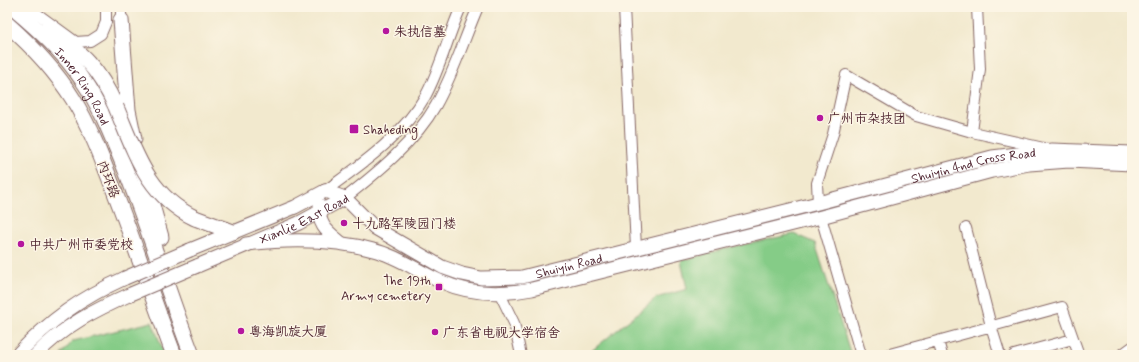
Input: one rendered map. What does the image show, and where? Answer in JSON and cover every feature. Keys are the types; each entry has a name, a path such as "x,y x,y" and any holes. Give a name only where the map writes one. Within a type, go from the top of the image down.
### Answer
{"highway":[{"name":"Inner Ring Road","path":"12,7 54,45 84,81 106,122 130,182"},
{"path":"16,7 70,45 89,61 110,93 146,175 170,202 195,218 233,232"},
{"path":"121,13 128,110 132,132 180,304 196,355"},
{"name":"内环路","path":"7,24 33,48 54,72 73,99 88,126 113,188 174,355"},
{"name":"内环路","path":"130,182 192,355"}],"main road":[{"name":"Shuiyin 4nd Cross Road","path":"818,203 992,157 1052,150 1132,153"},
{"name":"Shuiyin 4nd Cross Road","path":"821,217 1007,168 1068,161 1132,164"},
{"name":"Shuiyin Road","path":"325,191 345,198 375,228 442,267 462,274 481,278 501,279 522,277 818,203"},
{"path":"325,191 319,212 320,220 324,229 343,244"},
{"name":"Xianlie East Road","path":"17,355 41,331 66,310 91,294 190,250 295,207 325,191"},
{"name":"Xianlie East Road","path":"36,355 50,341 76,321 131,294 246,244 299,223 345,198"},
{"path":"818,203 821,217"},
{"name":"Shuiyin Road","path":"246,244 288,240 313,240 343,244 385,254 443,283 485,293 500,294 532,289 821,217"}],"street":[{"path":"28,7 76,42 90,40 101,34 106,22 106,7"},
{"name":"Xianlie East Road","path":"325,191 361,165 386,143 419,107 437,69 461,7"},
{"name":"Xianlie East Road","path":"345,198 381,168 422,126 446,86 478,7"},
{"path":"624,7 636,248"},
{"path":"972,132 980,69 977,7"},
{"path":"818,203 817,183 833,134 846,74 916,116 972,132 1052,150"},
{"path":"821,217 861,355"},
{"path":"966,228 1000,355"},
{"path":"500,294 514,323 521,355"},
{"path":"886,355 1062,307 1079,355"},
{"path":"1014,355 1073,339"},
{"path":"938,341 942,355"}],"green space":[{"path":"794,234 815,243 851,355 590,355 589,353 656,298 687,289 681,261 731,247"},
{"path":"152,322 165,355 61,355 73,341"}],"place":[{"name":"朱执信墓","path":"386,31"},
{"name":"广州市杂技团","path":"820,118"},
{"name":"Shaheding","path":"354,129"},
{"name":"十九路军陵园门楼","path":"344,223"},
{"name":"中共广州市委党校","path":"21,244"},
{"name":"The 19th Army cemetery","path":"439,287"},
{"name":"粤海凯旋大厦","path":"241,331"},
{"name":"广东省电视大学宿舍","path":"435,332"}]}
